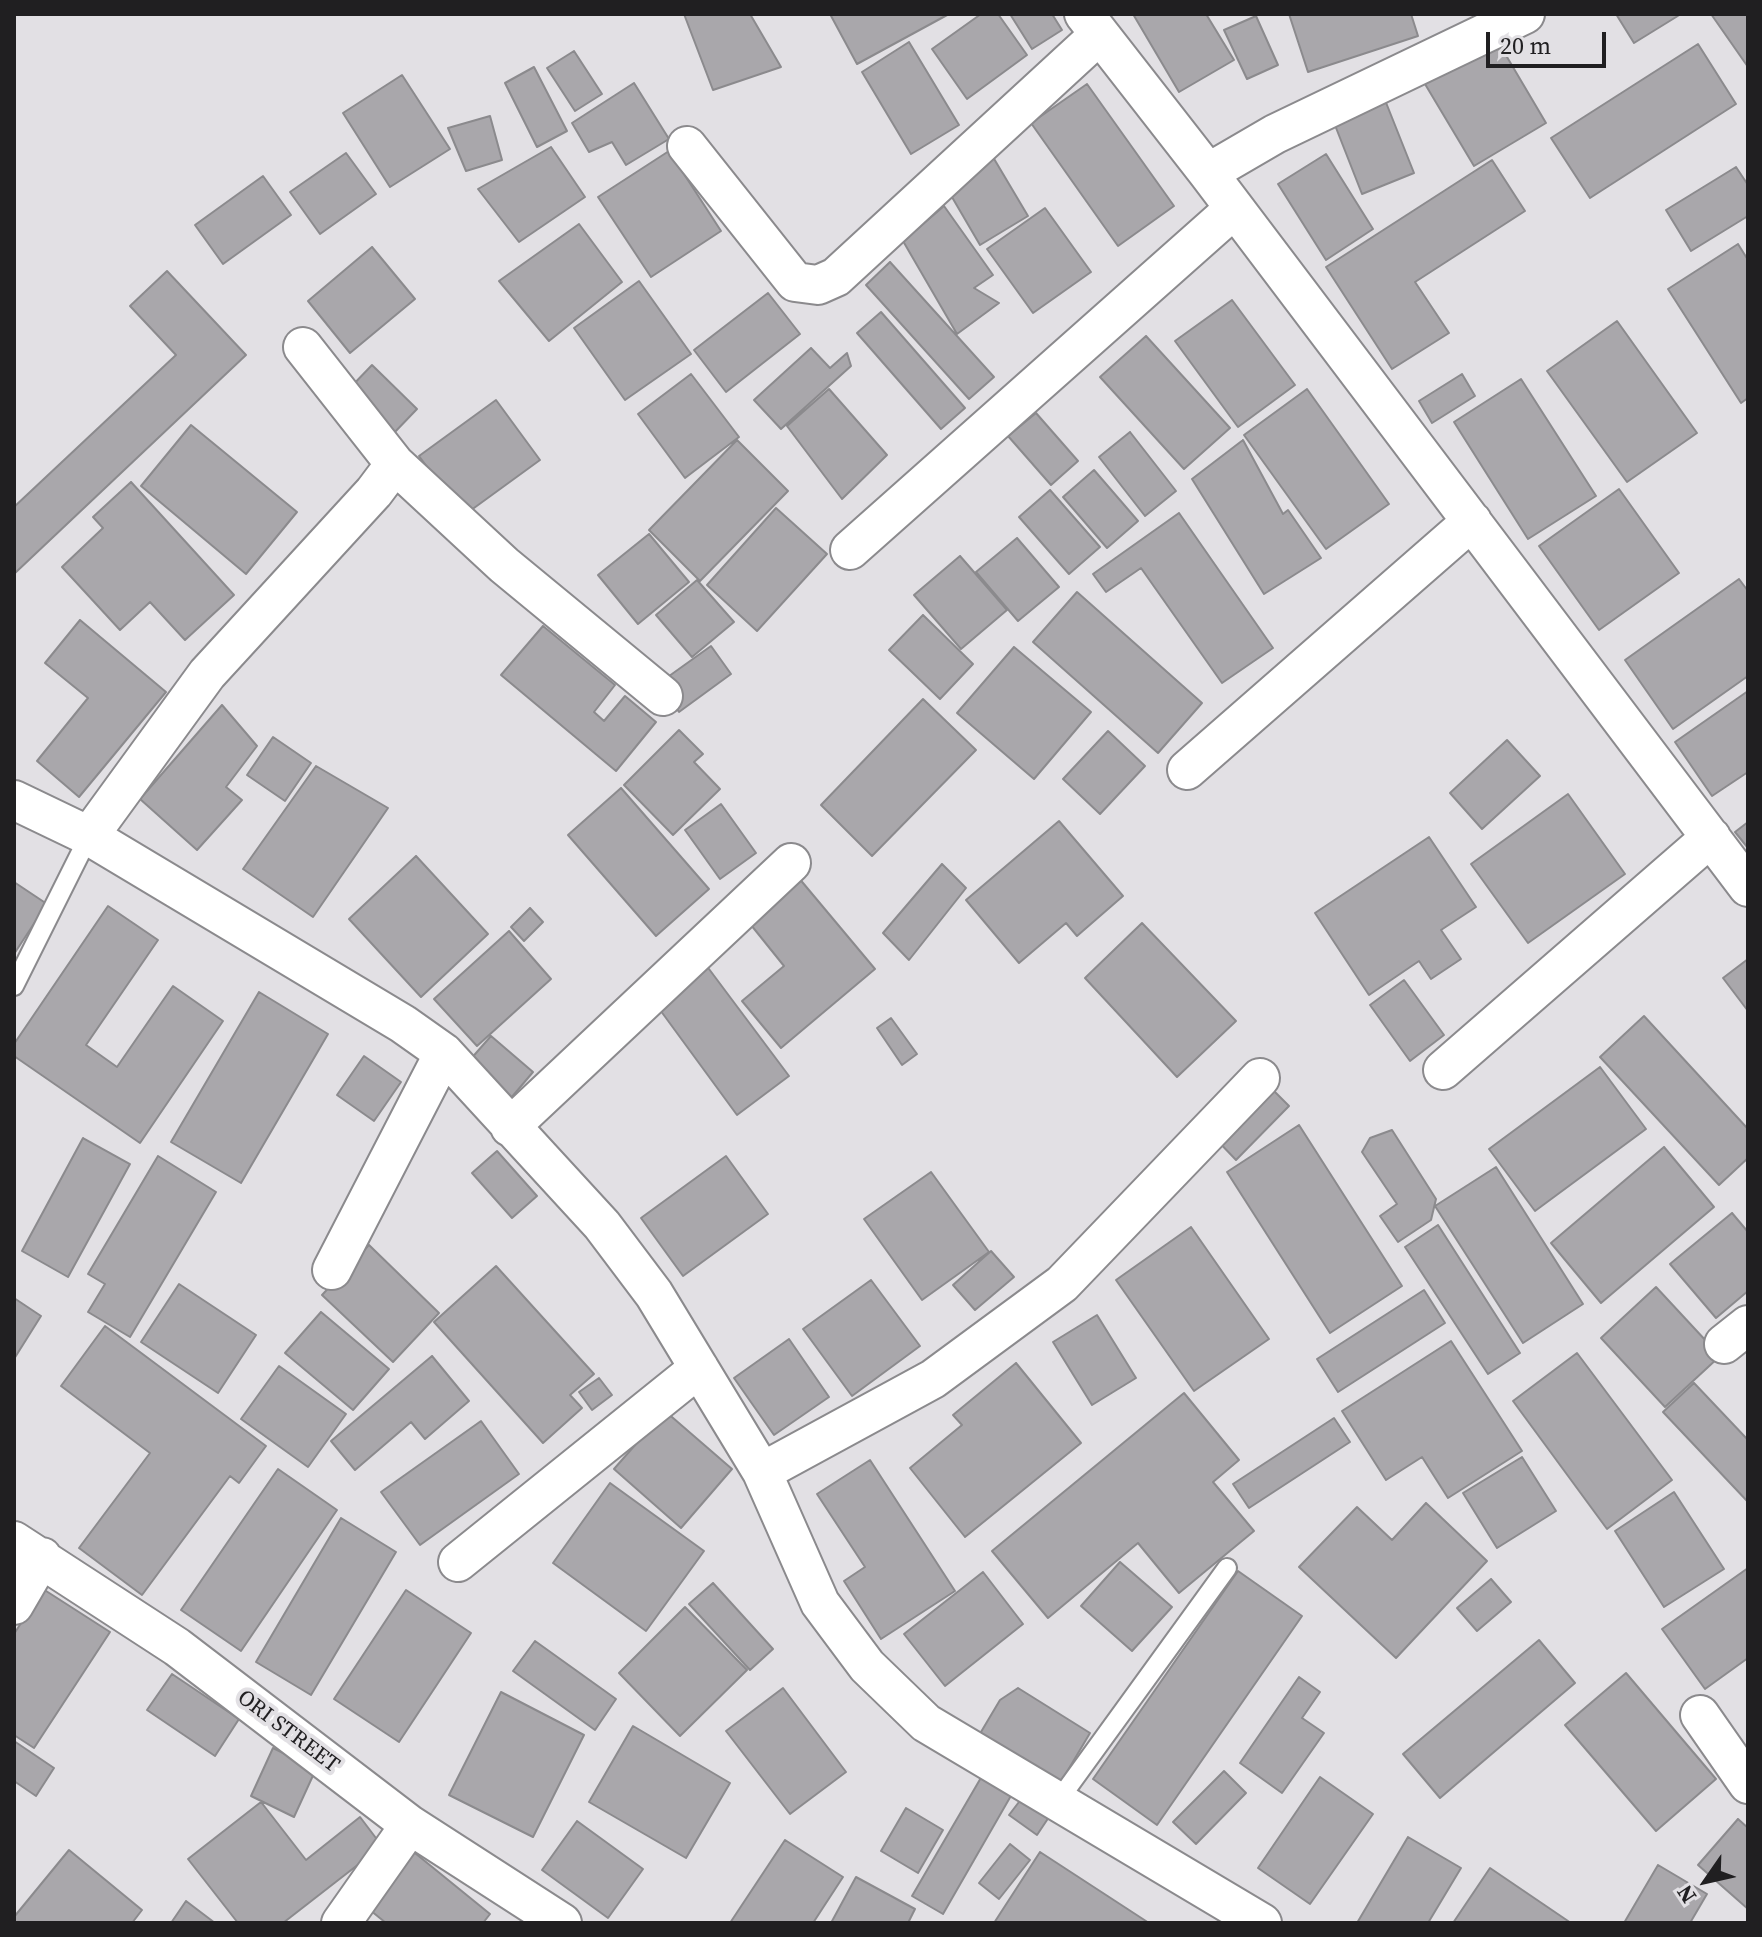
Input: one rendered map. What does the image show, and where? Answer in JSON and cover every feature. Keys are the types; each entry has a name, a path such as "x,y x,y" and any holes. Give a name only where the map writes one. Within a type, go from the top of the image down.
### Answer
{"street":[{"path":"1208,173 1275,134 1525,14"},
{"path":"687,146 795,282 818,285 836,277 1091,24 1208,173 1748,887"},
{"path":"850,550 1234,209"},
{"path":"303,347 395,464 504,565 663,696"},
{"path":"89,836 207,674 374,492 395,464"},
{"path":"1187,770 1472,521"},
{"path":"14,800 89,836 403,1024 444,1053 602,1225 654,1294 762,1472 820,1603 867,1666 926,1723 1262,1923"},
{"path":"1443,1070 1711,837"},
{"path":"510,1127 791,863"},
{"path":"332,1270 444,1053"},
{"path":"762,1472 933,1379 1062,1284 1260,1078"},
{"path":"458,1562 699,1368"},
{"path":"14,1605 28,1549"},
{"name":"ORI STREET","path":"28,1549 177,1647 410,1825 562,1923"},
{"path":"1700,1715 1748,1784"},
{"path":"341,1923 410,1825"}],"lane":[{"path":"14,986 89,836"},
{"path":"1058,1801 1227,1568"}],"building":[{"path":"684,14 750,14 781,67 713,90"},
{"path":"830,14 949,14 857,64"},
{"path":"981,14 998,14 1027,55 967,99 932,49"},
{"path":"1010,14 1052,14 1062,30 1032,49"},
{"path":"1133,14 1206,14 1234,60 1179,92"},
{"path":"1289,14 1411,14 1418,36 1308,72"},
{"path":"1616,14 1681,14 1634,43"},
{"path":"1711,14 1748,14 1748,67"},
{"path":"1256,16 1278,65 1247,79 1224,30"},
{"path":"1494,35 1546,123 1474,166 1422,79"},
{"path":"909,42 959,125 911,154 862,72"},
{"path":"1698,44 1736,104 1590,198 1551,138"},
{"path":"574,51 602,94 575,111 547,68"},
{"path":"534,67 567,131 537,147 505,83"},
{"path":"402,75 450,149 390,187 343,113"},
{"path":"634,83 669,139 626,165 612,142 589,152 572,123"},
{"path":"1087,84 1174,206 1118,246 1031,123"},
{"path":"1383,95 1414,173 1362,194 1331,115"},
{"path":"490,116 502,160 466,171 448,128"},
{"path":"551,147 585,197 519,242 478,189"},
{"path":"669,151 721,231 651,277 598,197"},
{"path":"990,152 1028,216 980,245 942,180"},
{"path":"346,153 376,194 320,234 290,192"},
{"path":"1326,154 1373,229 1326,260 1278,184"},
{"path":"1492,160 1525,211 1415,282 1449,333 1392,369 1326,267"},
{"path":"1736,167 1748,185 1748,216 1691,251 1666,210"},
{"path":"263,176 291,215 223,264 195,225"},
{"path":"944,206 993,275 974,288 999,303 957,334 903,241"},
{"path":"1045,208 1091,272 1033,313 987,249"},
{"path":"579,224 622,282 549,341 499,281"},
{"path":"1738,244 1748,260 1748,398 1741,403 1668,289"},
{"path":"372,247 415,299 350,353 308,301"},
{"path":"890,262 994,377 969,399 866,285"},
{"path":"167,271 246,355 14,574 14,507 176,355 130,306"},
{"path":"639,281 691,354 625,400 574,328"},
{"path":"768,293 800,334 726,392 694,350"},
{"path":"1232,300 1295,385 1238,427 1175,341"},
{"path":"881,312 965,408 941,429 857,333"},
{"path":"1617,321 1697,433 1627,482 1547,371"},
{"path":"1146,336 1230,428 1184,469 1100,377"},
{"path":"811,348 830,368 847,353 851,366 781,429 754,400"},
{"path":"372,365 417,409 393,434 348,390"},
{"path":"691,374 739,437 685,478 638,414"},
{"path":"1462,374 1475,396 1432,423 1419,401"},
{"path":"1521,379 1596,496 1528,539 1454,422"},
{"path":"829,389 887,455 842,499 787,426"},
{"path":"1307,389 1389,504 1326,549 1244,435"},
{"path":"496,400 540,460 463,516 419,456"},
{"path":"1036,413 1078,461 1051,485 1008,436"},
{"path":"191,425 297,512 246,574 141,486"},
{"path":"1130,432 1176,491 1145,516 1099,457"},
{"path":"737,440 788,491 700,581 649,530"},
{"path":"1243,440 1283,514 1288,510 1321,558 1264,594 1192,479"},
{"path":"1094,470 1138,521 1107,548 1063,497"},
{"path":"131,482 234,595 185,640 150,602 120,630 62,567 103,528 93,517"},
{"path":"1619,489 1679,573 1599,630 1539,546"},
{"path":"1050,490 1100,547 1069,574 1019,517"},
{"path":"776,508 827,554 757,631 707,585"},
{"path":"1179,513 1273,648 1222,683 1141,568 1106,592 1093,574"},
{"path":"649,534 689,582 638,624 598,575"},
{"path":"1017,538 1059,587 1018,621 976,572"},
{"path":"960,556 1007,610 961,649 914,595"},
{"path":"1739,579 1748,591 1748,676 1673,729 1625,660"},
{"path":"697,580 734,622 692,657 656,615"},
{"path":"1077,592 1202,703 1158,753 1033,642"},
{"path":"923,615 973,664 940,699 889,650"},
{"path":"80,620 166,692 79,797 37,761 88,698 45,663"},
{"path":"543,626 615,685 594,712 604,721 625,696 656,722 616,771 501,675"},
{"path":"711,646 731,674 679,712 658,684"},
{"path":"1014,647 1091,712 1034,779 957,713"},
{"path":"1748,691 1748,772 1712,796 1675,742"},
{"path":"923,699 976,750 872,856 821,805"},
{"path":"222,705 257,746 226,787 242,800 197,850 140,799"},
{"path":"679,730 703,754 694,762 720,789 673,835 624,785"},
{"path":"1108,731 1145,766 1100,814 1063,779"},
{"path":"273,737 311,763 285,801 247,775"},
{"path":"1507,740 1540,776 1482,829 1450,793"},
{"path":"316,766 388,808 313,917 243,869"},
{"path":"621,788 709,889 656,936 568,835"},
{"path":"1568,794 1625,874 1528,943 1471,864"},
{"path":"721,804 756,853 720,879 685,830"},
{"path":"1059,821 1123,896 1077,936 1066,923 1019,963 966,900"},
{"path":"1748,822 1748,848 1735,832"},
{"path":"1429,837 1476,907 1441,930 1461,959 1431,979 1419,961 1369,995 1315,913"},
{"path":"416,856 488,934 421,997 349,919"},
{"path":"942,864 966,888 909,960 883,933"},
{"path":"798,877 875,969 781,1048 742,1001 784,966 747,920"},
{"path":"14,882 47,904 14,954"},
{"path":"108,906 158,940 86,1045 117,1067 173,986 223,1021 140,1143 14,1056 14,1044"},
{"path":"530,908 543,922 524,941 511,927"},
{"path":"1142,923 1236,1021 1177,1077 1085,978"},
{"path":"509,931 551,979 477,1046 434,999"},
{"path":"1748,959 1748,1011 1723,978"},
{"path":"706,965 789,1076 737,1115 655,1003"},
{"path":"1404,980 1444,1035 1410,1061 1370,1005"},
{"path":"259,992 328,1034 241,1183 171,1142"},
{"path":"1644,1016 1748,1129 1748,1158 1719,1185 1600,1057"},
{"path":"891,1018 917,1054 902,1065 877,1028"},
{"path":"491,1036 533,1072 511,1098 469,1061"},
{"path":"364,1056 401,1082 374,1121 337,1095"},
{"path":"1600,1067 1646,1129 1535,1211 1489,1149"},
{"path":"1267,1084 1289,1106 1236,1160 1214,1137"},
{"path":"1299,1125 1402,1286 1330,1333 1227,1172"},
{"path":"1392,1130 1436,1199 1431,1220 1398,1242 1380,1216 1397,1204 1362,1152 1370,1138"},
{"path":"83,1138 130,1164 68,1277 22,1251"},
{"path":"1664,1147 1714,1207 1601,1303 1551,1243"},
{"path":"497,1151 537,1196 512,1218 472,1173"},
{"path":"158,1156 216,1192 130,1337 88,1312 105,1284 88,1274"},
{"path":"726,1156 768,1214 683,1276 641,1218"},
{"path":"1496,1167 1583,1304 1523,1343 1435,1206"},
{"path":"931,1172 989,1252 922,1300 864,1219"},
{"path":"1732,1213 1748,1232 1748,1291 1716,1318 1670,1264"},
{"path":"1438,1225 1520,1353 1488,1374 1405,1247"},
{"path":"1191,1227 1269,1339 1194,1391 1116,1280"},
{"path":"369,1245 439,1313 393,1362 322,1295"},
{"path":"991,1251 1014,1277 975,1310 953,1285"},
{"path":"496,1266 594,1374 570,1395 582,1408 543,1443 434,1322"},
{"path":"871,1280 920,1346 852,1396 803,1329"},
{"path":"179,1284 256,1335 218,1393 141,1342"},
{"path":"1656,1287 1720,1356 1665,1407 1601,1338"},
{"path":"1424,1290 1445,1323 1338,1392 1317,1359"},
{"path":"14,1298 41,1316 14,1359"},
{"path":"321,1312 389,1369 353,1410 285,1353"},
{"path":"1097,1315 1136,1378 1092,1405 1053,1342"},
{"path":"105,1326 266,1446 239,1483 230,1476 142,1595 79,1548 150,1453 61,1386"},
{"path":"789,1339 829,1397 774,1435 734,1378"},
{"path":"1451,1341 1522,1451 1448,1498 1422,1457 1386,1480 1342,1411"},
{"path":"1577,1353 1672,1480 1607,1529 1513,1401"},
{"path":"432,1356 469,1401 425,1439 411,1422 355,1470 331,1441"},
{"path":"1016,1363 1081,1443 965,1537 910,1468 962,1425 953,1415"},
{"path":"279,1366 346,1414 308,1467 241,1419"},
{"path":"599,1378 612,1395 592,1410 579,1392"},
{"path":"1694,1383 1748,1440 1748,1502 1663,1412"},
{"path":"1184,1393 1239,1460 1213,1482 1254,1531 1179,1593 1138,1543 1048,1618 992,1551"},
{"path":"665,1411 732,1469 681,1528 614,1469"},
{"path":"1334,1418 1350,1442 1249,1508 1233,1484"},
{"path":"481,1421 519,1474 420,1545 381,1492"},
{"path":"1522,1457 1556,1511 1497,1548 1463,1493"},
{"path":"870,1460 955,1591 881,1639 844,1581 865,1567 817,1494"},
{"path":"278,1469 337,1510 241,1651 181,1610"},
{"path":"610,1483 704,1551 646,1631 553,1563"},
{"path":"1674,1492 1724,1569 1664,1607 1615,1531"},
{"path":"1426,1503 1487,1561 1396,1658 1299,1567 1357,1507 1392,1540"},
{"path":"341,1518 396,1552 311,1695 256,1662"},
{"path":"1120,1562 1172,1607 1132,1651 1081,1606"},
{"path":"1748,1568 1748,1658 1705,1689 1662,1629"},
{"path":"1238,1571 1302,1616 1157,1825 1093,1779"},
{"path":"983,1572 1023,1624 945,1686 904,1634"},
{"path":"1491,1579 1511,1602 1477,1631 1457,1608"},
{"path":"713,1583 773,1649 750,1670 689,1604"},
{"path":"43,1589 110,1632 34,1748 14,1735 14,1634"},
{"path":"406,1590 471,1633 399,1742 334,1699"},
{"path":"685,1607 747,1670 680,1736 619,1673"},
{"path":"1539,1640 1575,1683 1440,1798 1403,1754"},
{"path":"535,1641 616,1699 595,1730 513,1671"},
{"path":"1626,1673 1716,1779 1656,1831 1565,1725"},
{"path":"172,1674 239,1719 215,1756 147,1710"},
{"path":"1299,1677 1320,1692 1302,1718 1324,1733 1282,1793 1240,1763"},
{"path":"783,1688 846,1772 790,1814 726,1731"},
{"path":"1018,1688 1090,1733 1058,1787 978,1737 1000,1700"},
{"path":"501,1692 584,1735 533,1837 449,1795"},
{"path":"633,1726 730,1783 686,1858 589,1802"},
{"path":"14,1741 54,1768 36,1796 14,1781"},
{"path":"273,1748 316,1769 294,1817 251,1796"},
{"path":"1224,1771 1246,1793 1196,1844 1173,1822"},
{"path":"982,1776 1012,1794 943,1914 912,1896"},
{"path":"1320,1777 1373,1814 1310,1904 1258,1868"},
{"path":"1022,1798 1049,1817 1037,1835 1009,1815"},
{"path":"261,1802 306,1860 360,1817 382,1846 283,1923 238,1923 188,1859"},
{"path":"906,1808 943,1830 918,1873 881,1851"},
{"path":"1738,1819 1748,1828 1748,1909 1698,1865"},
{"path":"577,1821 643,1869 608,1918 542,1870"},
{"path":"1408,1837 1461,1868 1428,1923 1357,1923"},
{"path":"785,1840 843,1877 813,1923 730,1923"},
{"path":"1010,1844 1030,1860 999,1899 979,1883"},
{"path":"410,1849 490,1914 483,1923 386,1923 365,1906"},
{"path":"69,1850 142,1910 132,1923 14,1923 14,1917"},
{"path":"1040,1852 1149,1923 994,1923"},
{"path":"1658,1865 1707,1894 1690,1923 1624,1923"},
{"path":"1490,1868 1571,1923 1453,1923"},
{"path":"856,1877 915,1909 908,1923 831,1923"},
{"path":"186,1901 215,1923 171,1923"}]}
